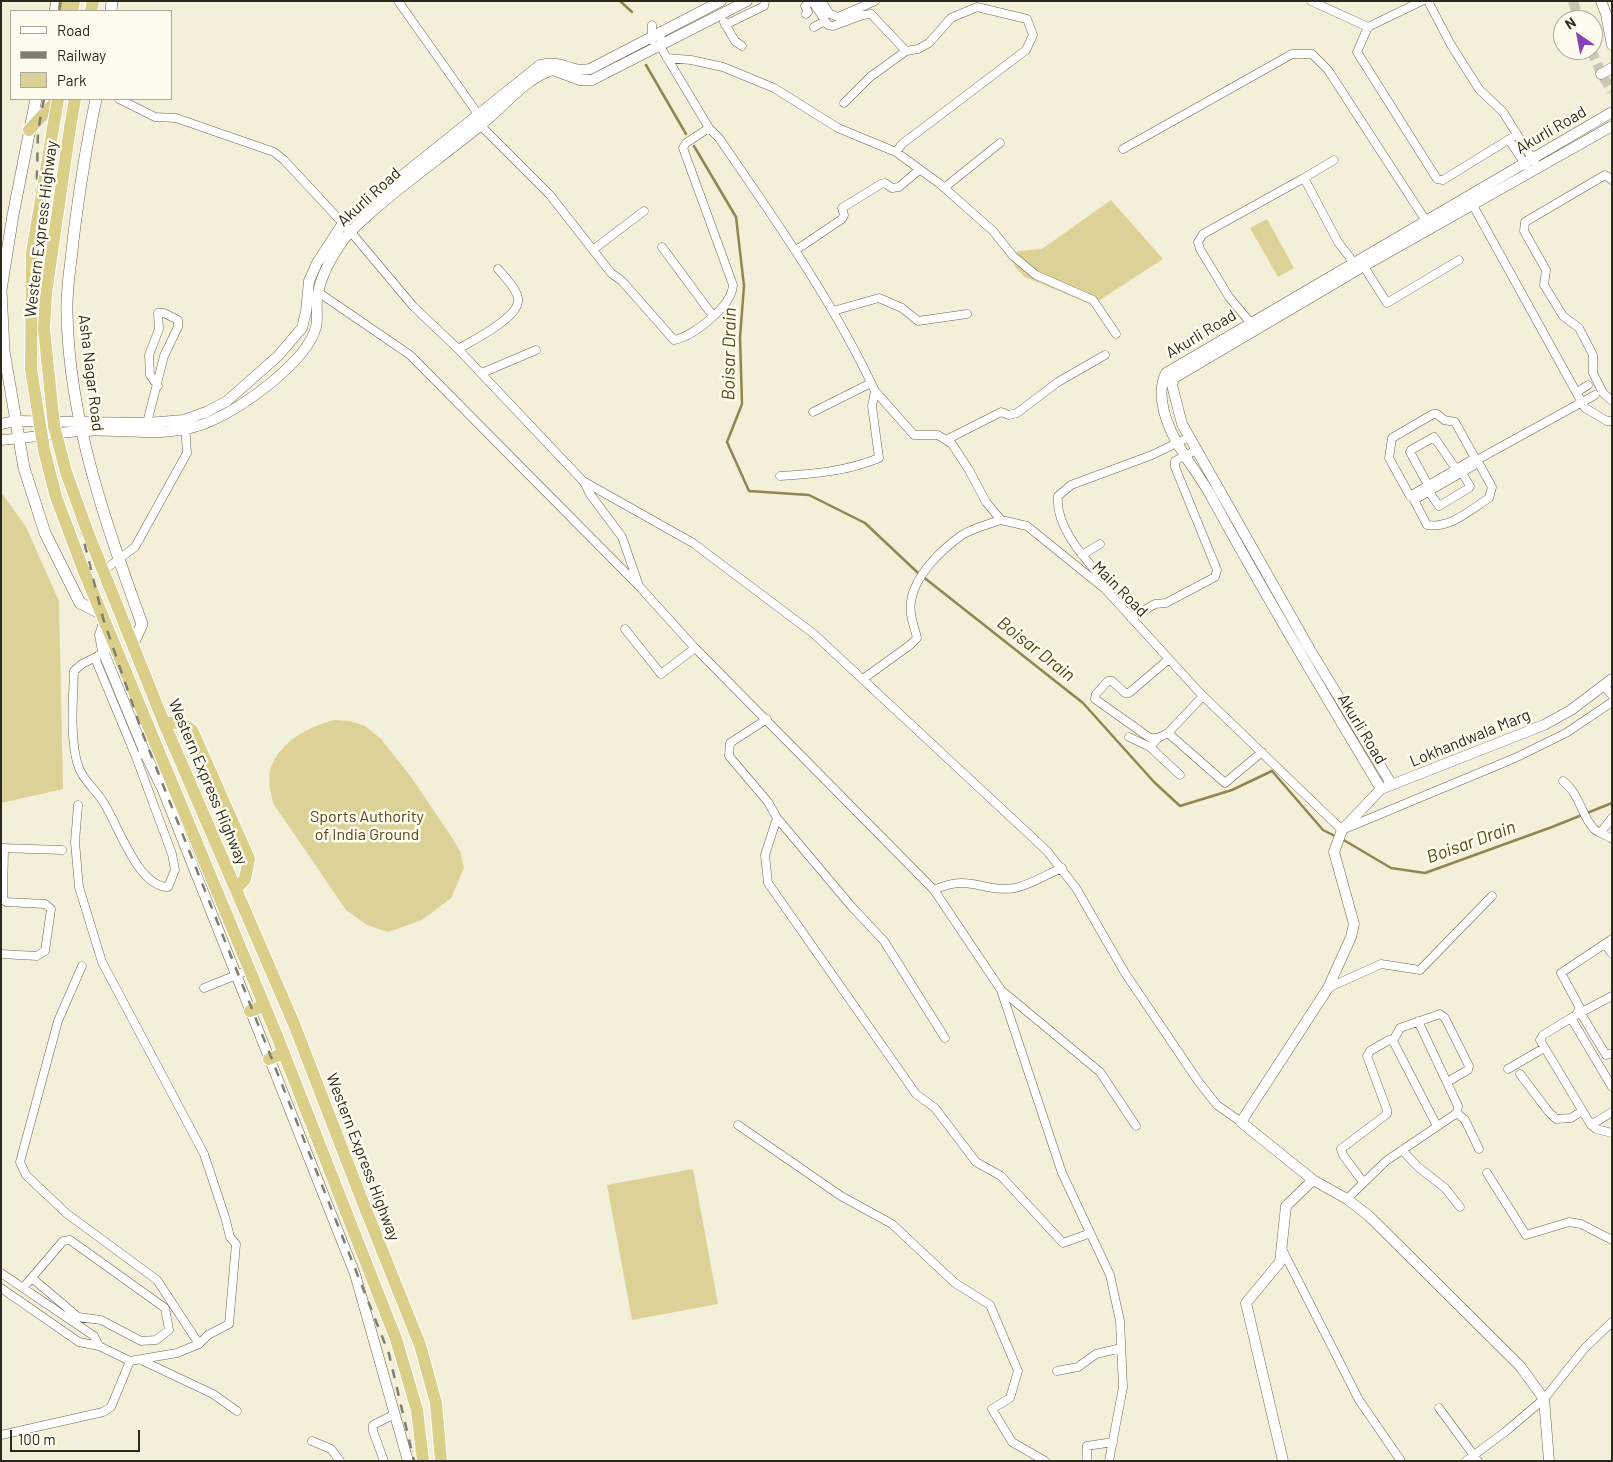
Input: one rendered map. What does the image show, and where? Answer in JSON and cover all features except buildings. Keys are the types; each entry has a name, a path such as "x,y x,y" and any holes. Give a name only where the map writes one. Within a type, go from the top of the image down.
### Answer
{"highway":[{"path":"29,130 57,100"},
{"name":"Western Express Highway","path":"58,100 32,253 30,369 44,450 56,497 102,618 104,651 249,970 284,1053 396,1339 417,1410 423,1461"},
{"name":"Western Express Highway","path":"75,100 46,293 44,328 54,426 66,472 88,533 164,722 294,1024 420,1345 436,1403 441,1461"},
{"path":"164,722 181,723 192,730 249,859 245,879 236,889"},
{"path":"194,794 216,785"},
{"path":"250,1011 264,1006"},
{"path":"269,1059 284,1053"}],"main road":[{"path":"36,100 1,290 4,351 14,421 24,468 45,533 80,603 102,618"},
{"name":"Asha Nagar Road","path":"96,100 79,198 66,311 69,353 80,426 118,559 142,624 133,644"}],"street":[{"path":"398,1 478,114"},
{"name":"Akurli Road","path":"1,440 18,439 80,426 147,423 185,425 227,401 278,356 302,328 306,312 309,281 317,263 343,223 540,65 558,62 581,71 590,69 655,30 720,1"},
{"name":"Akurli Road","path":"1,424 14,421 136,432 210,422 232,410 263,390 289,366 309,342 316,326 318,292 326,269 350,231 393,193 481,126 528,84 546,72 557,70 580,80 592,80 747,1"},
{"path":"725,25 764,6 766,4 765,1"},
{"path":"806,14 808,12 804,6 811,1 825,21 833,26 863,14 870,14 906,51"},
{"path":"821,1 830,14 838,17 875,1"},
{"path":"1311,1 1368,27"},
{"path":"1422,1 1368,27 1357,52 1437,180 1443,180 1516,135"},
{"path":"1428,1 1451,45 1479,89 1503,112 1534,171"},
{"path":"1601,1 1606,14 1611,43"},
{"path":"708,7 725,25 735,41 742,46"},
{"path":"844,103 870,76 906,51 918,49 929,43 951,18 977,7 1027,19 1033,35 1026,50 902,144 896,152"},
{"path":"814,27 825,21"},
{"path":"655,30 656,48 667,58 709,128 719,138 796,250 833,311 875,391 914,435 938,435 952,444 969,470 986,502 1001,520 962,535 920,575 911,600 911,622 917,638 863,679"},
{"path":"1123,148 1292,54 1312,54 1328,70 1427,224"},
{"path":"667,58 707,63 774,88 838,128 896,152 944,188 993,231 1013,256 1036,275 1093,300 1116,334"},
{"path":"1601,74 1612,68"},
{"path":"120,100 156,117 176,118 274,152 295,170 343,223 413,306 458,349 584,481 693,543 814,634 1047,851 1076,888 1124,973 1217,1105 1313,1180 1347,1198 1369,1216 1520,1366 1544,1399 1549,1461"},
{"name":"Akurli Road","path":"1470,200 1528,160 1612,112"},
{"path":"481,126 550,195 611,272 622,281 674,340 684,338 713,316 733,294 733,285 683,148 686,143 709,128"},
{"name":"Akurli Road","path":"1392,785 1252,550 1171,432 1160,383 1166,373 1191,362 1427,224 1470,200 1534,171 1612,126"},
{"path":"1509,140 1528,160"},
{"path":"944,188 1000,143"},
{"path":"1253,326 1228,297 1200,249 1198,242 1203,234 1334,160"},
{"path":"796,250 842,219 844,215 842,208 885,182 892,188 899,187 919,170"},
{"path":"1612,180 1605,175 1525,222 1524,231 1546,270 1543,278 1544,285 1563,316 1579,328 1593,355 1594,373 1603,393 1612,401"},
{"path":"1304,178 1338,242 1359,263 1387,303 1459,260"},
{"path":"1470,200 1582,403 1586,408 1607,421 1612,421"},
{"path":"594,249 644,211"},
{"path":"662,247 713,316"},
{"path":"458,349 491,330 515,309 518,302 517,295 498,269"},
{"path":"318,292 410,355 638,585 696,648 934,890 1001,990 1062,1173 1088,1234 1110,1275 1120,1321 1122,1387 1109,1461"},
{"path":"833,311 879,298 902,308 918,321 967,314"},
{"path":"147,423 158,386 164,356 178,327 178,320 164,313 158,313 159,329 149,355 150,375 158,386"},
{"path":"482,374 536,350"},
{"path":"946,440 1001,412 1009,415 1017,413 1058,382 1105,355"},
{"name":"Akurli Road","path":"1191,362 1174,378 1172,385 1182,424 1229,517 1242,556 1381,789"},
{"path":"813,412 871,383"},
{"path":"1160,383 1172,385"},
{"path":"1577,392 1588,385"},
{"path":"780,476 828,472 864,465 879,458 872,406 875,391"},
{"path":"1429,489 1410,496 1389,458 1392,438 1433,414 1437,414 1444,420 1454,422 1477,461 1492,487 1489,498 1450,523 1437,526 1426,525 1414,504 1414,500 1459,471 1477,461 1582,403 1595,395"},
{"path":"103,571 135,547 187,453 185,425"},
{"path":"1099,575 1082,554 1057,508 1058,496 1071,486 1152,455 1189,437"},
{"path":"1434,437 1459,471 1470,486 1469,488 1439,506 1410,452 1434,437"},
{"path":"1131,618 1155,604 1166,603 1215,577 1217,570 1175,467 1175,461 1196,450"},
{"path":"584,481 590,494 622,537 638,585"},
{"name":"Main Road","path":"1001,520 1027,526 1105,589 1203,696 1342,831"},
{"path":"1082,554 1100,544"},
{"path":"1242,556 1252,550"},
{"path":"625,629 661,674 696,648"},
{"path":"104,651 141,755 172,854 175,870 168,888 159,887 152,882 132,857 102,800 81,774 76,762 73,712 74,671 104,651"},
{"path":"1158,738 1150,738 1095,699 1096,694 1108,681 1112,681 1124,693 1130,693 1169,659"},
{"path":"1608,682 1612,694"},
{"name":"Lokhandwala Marg","path":"1241,1122 1328,988 1354,924 1335,861 1336,843 1342,831 1381,789 1544,724 1571,710 1608,682"},
{"path":"1150,747 1158,738 1168,733 1203,696"},
{"path":"1342,831 1514,758 1566,733 1612,702"},
{"path":"767,719 730,743 729,756 768,802 777,818 852,907 884,941 945,1038"},
{"path":"1168,733 1225,783 1262,752"},
{"path":"1129,737 1150,747 1180,775"},
{"path":"141,755 162,788 355,1274 408,1461"},
{"path":"1563,782 1577,798 1583,813 1598,831 1612,839"},
{"path":"1,1288 79,1342 99,1346 130,1360 141,1360 177,1352 199,1344 208,1335 229,1324 236,1244 230,1236 204,1154 102,962 79,887 75,842 78,806"},
{"path":"777,818 765,856 768,883 916,1094 935,1108 976,1162 1001,1176 1062,1243 1088,1234"},
{"path":"1598,831 1612,818"},
{"path":"1,954 37,956 45,951 51,909 45,904 6,902 3,899 2,848 62,850"},
{"path":"934,890 950,882 966,881 988,888 1015,888 1062,868"},
{"path":"1328,988 1381,964 1420,970 1492,896"},
{"path":"1612,954 1608,941 1561,972 1579,1004 1576,1015 1612,1086"},
{"path":"82,966 58,1021 20,1162 26,1175 66,1214 157,1280 199,1344"},
{"path":"204,988 249,970"},
{"path":"1001,990 1100,1072 1136,1126"},
{"path":"1611,1132 1596,1129 1591,1125 1540,1040 1543,1035 1612,996"},
{"path":"1393,1041 1400,1028 1440,1014 1445,1018 1469,1066 1468,1070 1447,1082"},
{"path":"1576,1015 1606,1055 1612,1053"},
{"path":"1347,1198 1363,1182 1402,1150 1459,1109 1418,1021"},
{"path":"1363,1182 1343,1155 1341,1149 1387,1114 1367,1056 1370,1051 1389,1040 1393,1041"},
{"path":"1393,1041 1437,1126"},
{"path":"1508,1069 1544,1048"},
{"path":"1520,1074 1556,1119 1571,1118 1582,1110"},
{"path":"1457,1112 1465,1120 1479,1150"},
{"path":"1591,1125 1612,1112"},
{"path":"738,1125 841,1196 892,1224 955,1283 990,1305 1018,1371 1010,1398 992,1409 1012,1442 1045,1461"},
{"path":"1402,1150 1418,1167 1445,1188 1460,1207"},
{"path":"1487,1173 1526,1235 1569,1222 1581,1224 1612,1240"},
{"path":"1283,1461 1246,1303 1280,1262 1286,1206 1313,1180"},
{"path":"23,1288 63,1241 70,1240 166,1308 169,1330 156,1340 141,1341 97,1320 78,1317 32,1278"},
{"path":"1282,1249 1359,1400 1401,1461"},
{"path":"1,1273 94,1336 99,1346"},
{"path":"40,1314 49,1305"},
{"path":"79,1342 97,1320"},
{"path":"1466,1461 1476,1458 1544,1399 1584,1349 1612,1322"},
{"path":"1057,1371 1078,1367 1096,1354 1120,1348"},
{"path":"1,1435 103,1412 111,1407 130,1360"},
{"path":"141,1360 213,1394 237,1410"},
{"path":"1439,1408 1476,1458"},
{"path":"384,1461 373,1431 374,1425 395,1414"},
{"path":"312,1441 331,1449 340,1461"},
{"path":"1087,1458 1087,1446 1090,1444 1113,1442"}],"green space":[{"path":"1111,200 1163,259 1092,305 1025,277 1015,267 1012,257 1018,251 1042,249"},
{"path":"1267,219 1294,268 1278,277 1250,228"},
{"path":"1,492 26,527 59,601 63,789 1,803"},
{"name":"Sports Authority of India Ground","path":"334,720 350,721 365,726 381,739 411,777 460,851 464,868 451,898 422,920 388,932 367,925 346,910 273,803 269,777 275,759 281,750 296,736 315,726"},
{"path":"693,1169 718,1304 632,1320 607,1185"}],"waterway":[{"path":"620,1 632,12"},
{"name":"Boisar Drain","path":"646,65 686,134"},
{"name":"Boisar Drain","path":"694,146 736,217 744,286 740,337 742,404 727,442 749,491 809,495 865,523 917,572 1083,703 1154,782 1180,806 1232,790 1272,771 1323,830 1337,837"},
{"name":"Boisar Drain","path":"1342,839 1391,868 1425,873 1612,803"}],"tunnel":[{"path":"1573,1 1576,10"},
{"path":"1595,60 1612,91"}],"railway":[{"path":"59,10 61,1"},
{"path":"44,100 38,131 36,214 40,306 48,382 65,465 103,618 142,732 389,1354 414,1461"}]}
